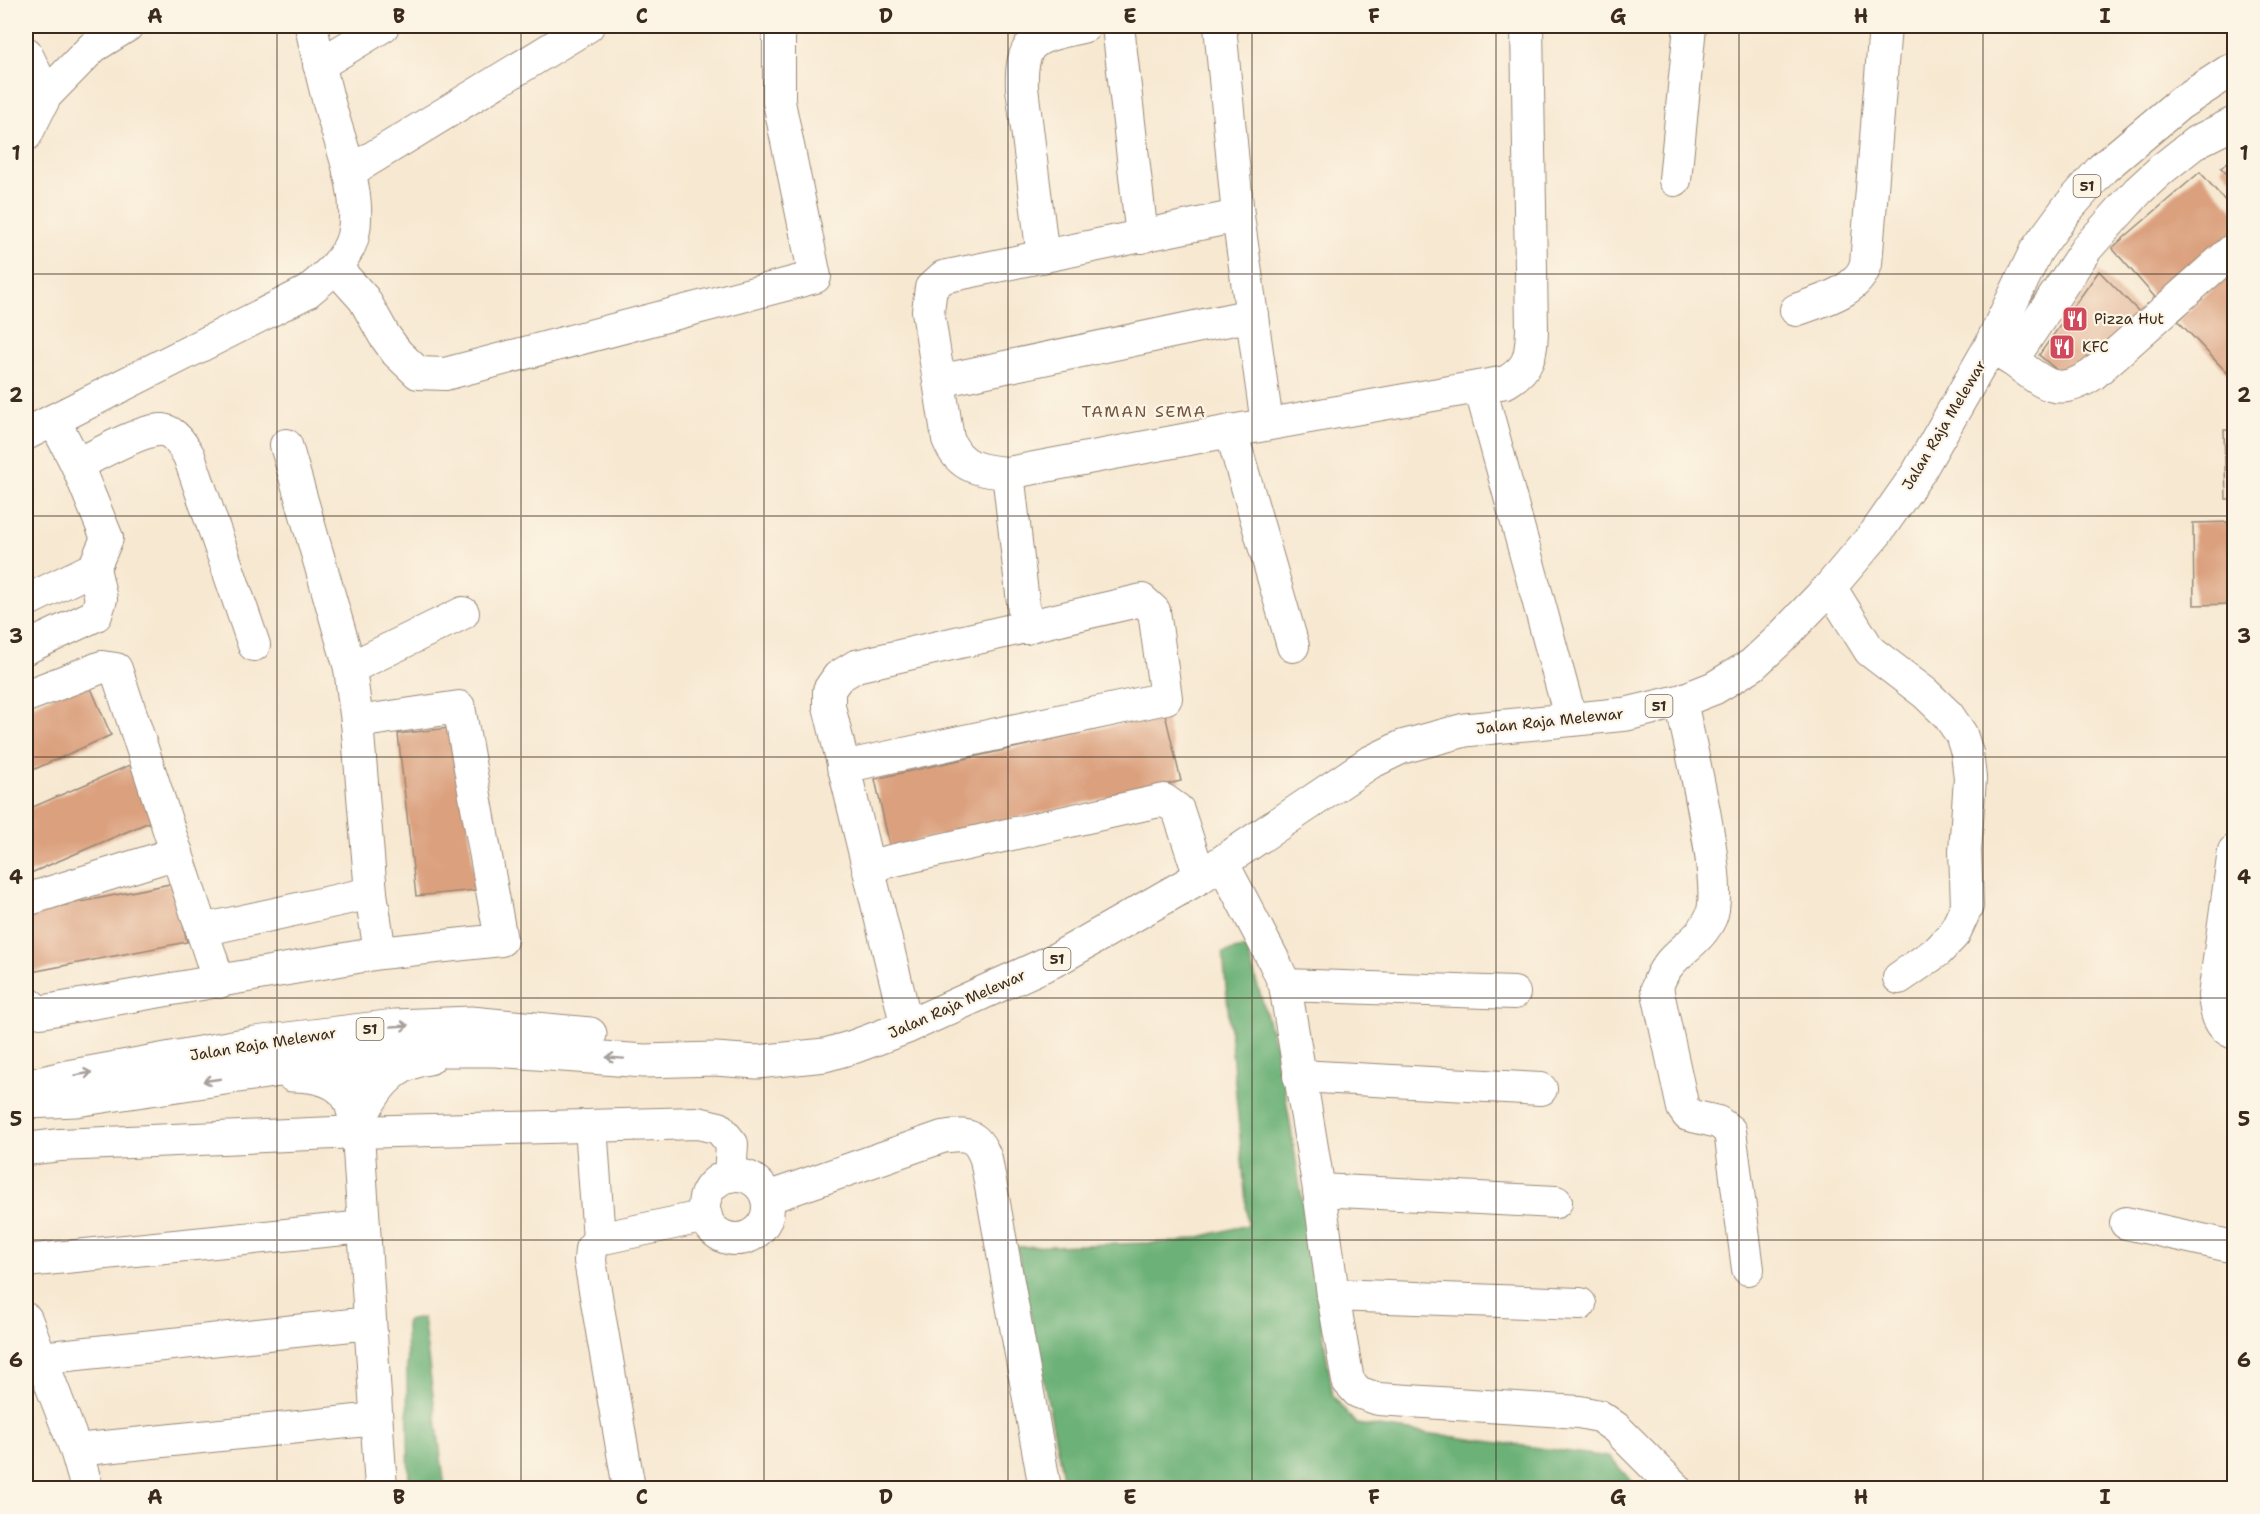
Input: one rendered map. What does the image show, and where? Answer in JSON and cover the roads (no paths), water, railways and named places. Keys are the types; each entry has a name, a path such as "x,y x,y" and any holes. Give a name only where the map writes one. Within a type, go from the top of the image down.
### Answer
{"highway":[{"name":"Jalan Raja Melewar","path":"26,1087 67,1077 257,1058 352,1058 415,1050 495,1050 644,1060 715,1059 757,1062 825,1055 907,1027 1057,959 1211,869 1360,768 1402,747 1465,730 1628,714 1681,701 1714,688 1752,665 1830,587 1876,533 2001,353 2036,251 2066,210 2096,176 2179,104 2228,72 2235,70"},
{"name":"Jalan Raja Melewar","path":"26,1102 76,1100 395,1026 471,1023 636,1039 676,1046 715,1059"},
{"path":"357,1128 379,1084 400,1067 425,1058 495,1050"},
{"path":"257,1058 320,1078 339,1087 349,1099 357,1128"}],"street":[{"path":"26,135 46,95 93,47 127,26"},
{"path":"26,434 307,292 336,268 353,237 355,206 349,172 319,65 311,26"},
{"path":"319,65 383,26"},
{"path":"349,172 588,26"},
{"path":"336,268 364,299 384,335 398,353 418,373 445,374 815,278 779,102 779,26"},
{"path":"1043,257 1021,66 1026,52 1036,40 1085,26"},
{"path":"1118,26 1142,237"},
{"path":"1220,26 1238,216 1267,424"},
{"path":"1238,216 944,277 931,288 928,311 948,439 953,452 962,461 982,471 1008,474 1267,424 1506,382 1520,374 1528,359 1531,346 1527,26"},
{"path":"1675,180 1690,26"},
{"path":"1796,310 1845,291 1862,276 1866,264 1885,26"},
{"path":"26,53 46,95"},
{"path":"2235,123 2196,142 2139,191 2086,249 2001,353 2043,383 2061,388 2077,384 2092,375 2235,249"},
{"path":"939,381 1252,315"},
{"path":"1480,387 1570,720"},
{"path":"26,648 96,615 101,599 94,568 107,538 77,465 54,420"},
{"path":"77,465 149,431 165,430 179,441 189,456 254,645"},
{"path":"1231,431 1293,646"},
{"path":"286,445 350,668 357,722 371,893 380,953"},
{"path":"1008,474 1026,628"},
{"path":"26,601 94,568"},
{"path":"1830,587 1870,651 1948,715 1961,734 1967,753 1970,778 1965,850 1967,906 1954,934 1938,951 1899,978"},
{"path":"843,767 1166,698 1154,611 1142,600 856,666 838,677 830,690 829,706 843,767 867,866 907,1027"},
{"path":"350,668 463,613"},
{"path":"26,696 102,667 116,669 219,982"},
{"path":"1681,701 1706,830 1714,901 1712,915 1703,930 1667,965 1661,974 1657,988 1683,1108 1688,1115 1718,1122 1730,1131 1748,1269"},
{"path":"26,1002 40,1012 380,953 501,940 459,707 357,722"},
{"path":"867,866 1164,800 1178,810 1211,869 1274,961 1285,985 1348,1381 1358,1392 1367,1397 1396,1401 1579,1412 1599,1416 1616,1428 1676,1488"},
{"path":"2235,851 2214,996 2216,1016 2231,1032 2235,1033"},
{"path":"26,900 177,853"},
{"path":"202,930 371,893"},
{"path":"1285,985 1514,993"},
{"path":"352,1058 381,1488"},
{"path":"1299,1076 1541,1089"},
{"path":"26,1149 60,1145 357,1128 710,1124 719,1128 732,1144 730,1176"},
{"path":"591,1126 599,1239"},
{"path":"767,1198 942,1137 959,1134 973,1138 982,1146 1045,1488"},
{"path":"730,1176 749,1177 763,1190 767,1198 766,1219 759,1229 740,1238 729,1238 711,1226 704,1205 712,1186 720,1179 730,1176"},
{"path":"1319,1190 1556,1202"},
{"path":"629,1488 590,1261 591,1249 599,1239 706,1216"},
{"path":"2126,1223 2235,1247"},
{"path":"26,1261 364,1227"},
{"path":"1333,1295 1580,1304"},
{"path":"26,1319 76,1450 87,1488"},
{"path":"40,1358 370,1323"},
{"path":"76,1450 376,1419"}],"place":[{"name":"Pizza Hut","path":"2075,319"},
{"name":"KFC","path":"2062,347"}],"district":[{"name":"TAMAN SEMA","path":"1144,411"}]}
